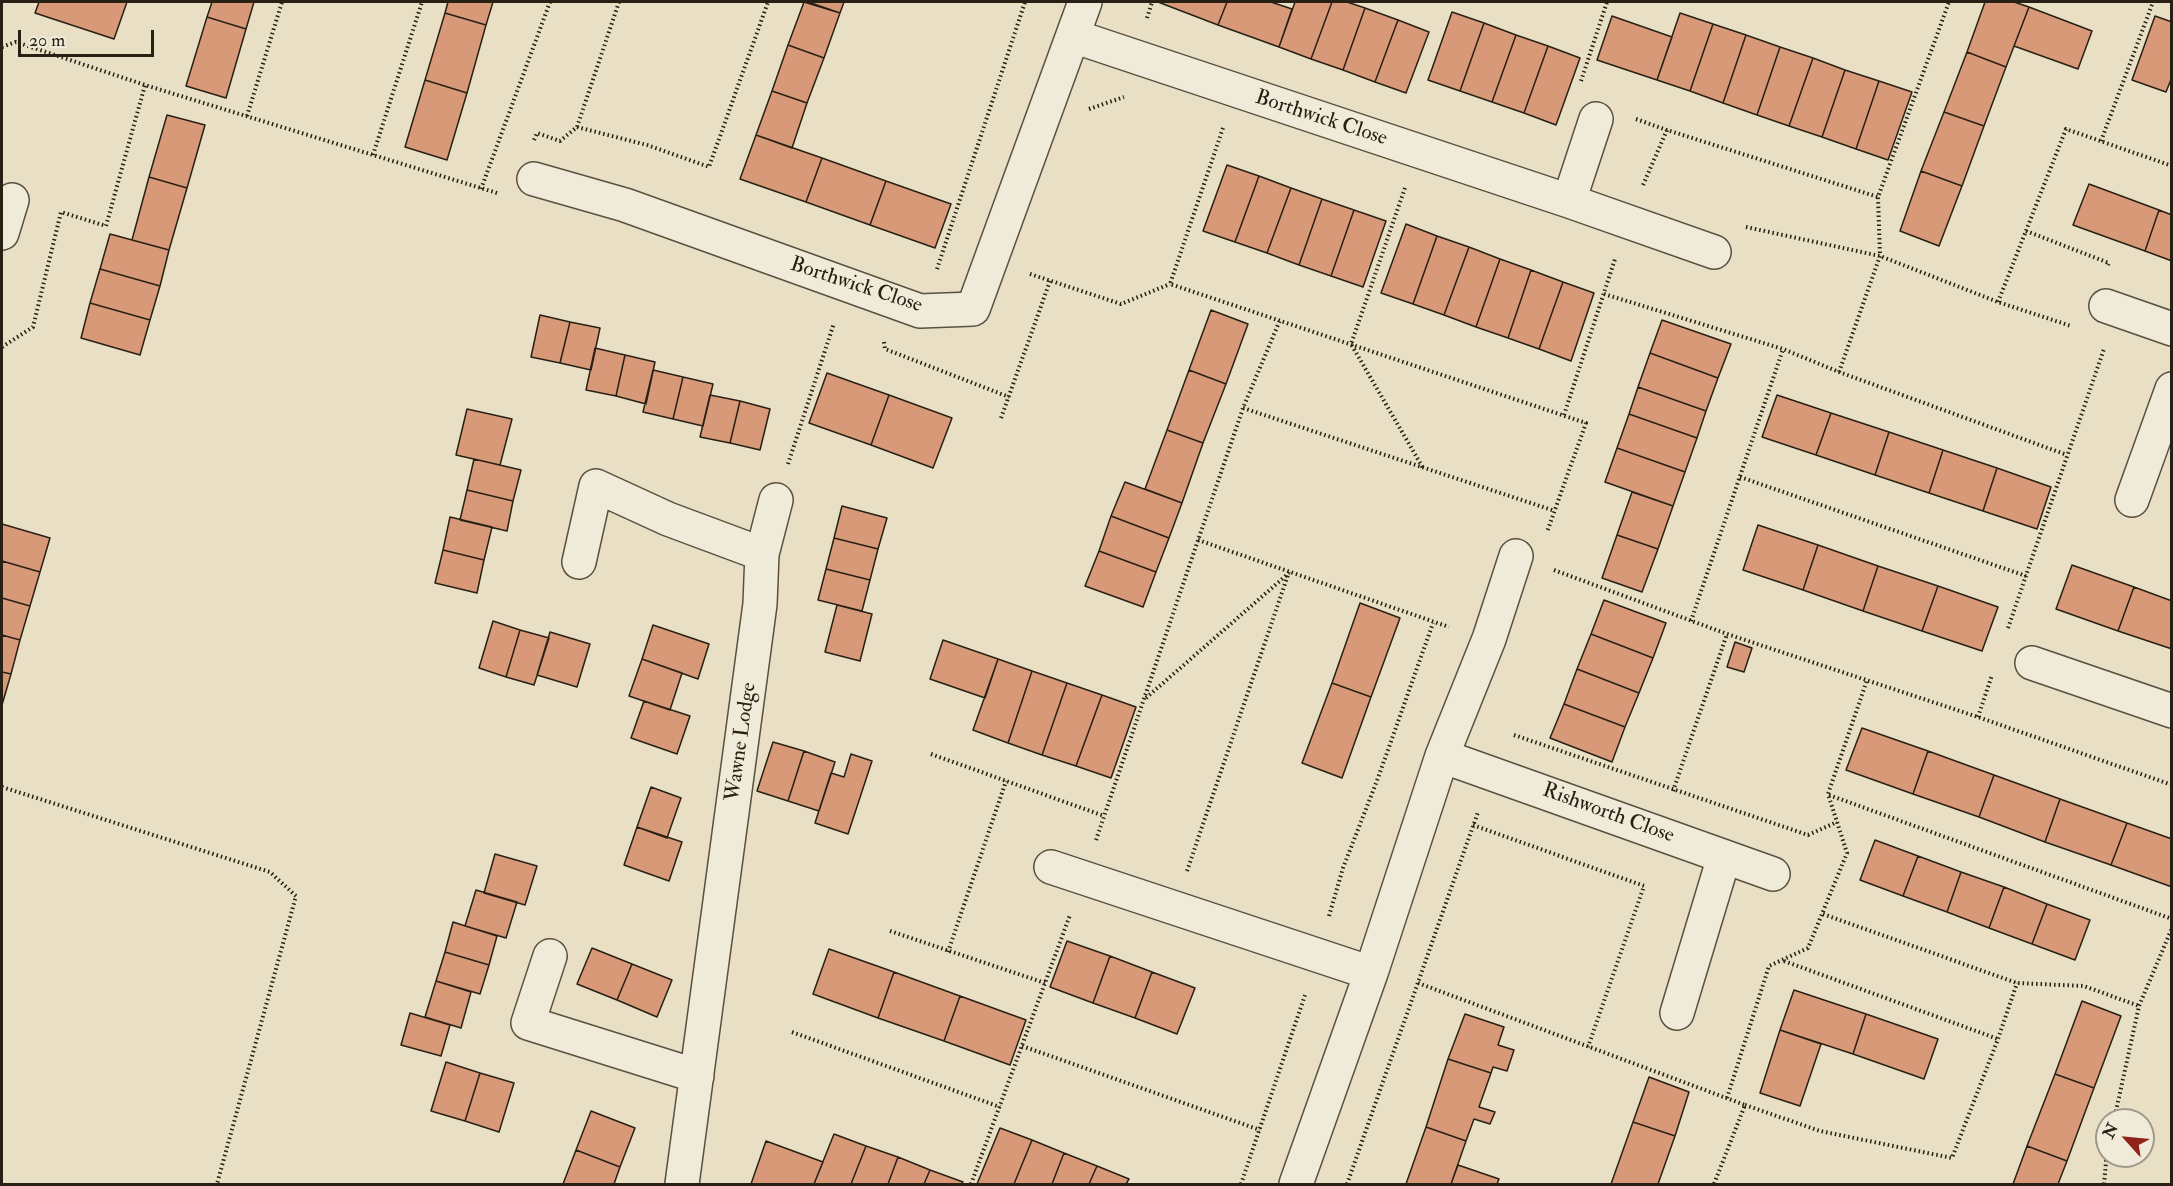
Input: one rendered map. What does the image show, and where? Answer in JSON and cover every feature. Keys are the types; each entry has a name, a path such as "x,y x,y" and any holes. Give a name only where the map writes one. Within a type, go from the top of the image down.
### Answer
{"street":[{"name":"Borthwick Close","path":"534,179 625,205 920,311 973,309 1085,2"},
{"name":"Borthwick Close","path":"1073,36 1569,201 1714,252"},
{"path":"1569,201 1611,117"},
{"path":"2,233 12,200"},
{"path":"2106,306 2172,329"},
{"path":"2132,500 2172,389"},
{"path":"579,562 596,486 668,519 762,554"},
{"name":"Wawne Lodge","path":"682,1185 760,604 762,554 776,500"},
{"path":"1296,1185 1371,973 1443,756 1489,639 1526,560"},
{"path":"2032,663 2172,711"},
{"name":"Rishworth Close","path":"1443,756 1773,873"},
{"path":"1677,1013 1724,857"},
{"path":"1051,867 1371,973"},
{"path":"550,956 528,1023 697,1076"}],"path":[{"path":"247,116 282,2"},
{"path":"373,154 422,2"},
{"path":"481,189 550,2"},
{"path":"533,143 537,133 560,141 577,127 619,2"},
{"path":"577,127 647,145 709,167 768,2"},
{"path":"920,311 937,270 1025,2"},
{"path":"1580,85 1607,2"},
{"path":"1839,372 1880,256 1878,197 1948,2"},
{"path":"2101,141 2153,2"},
{"path":"2,47 16,42 145,85 502,194"},
{"path":"1080,111 1124,97 1135,57"},
{"path":"2,347 33,327 62,212 106,226 145,85"},
{"path":"1170,284 1236,91"},
{"path":"1611,117 1667,130 1878,197"},
{"path":"1998,302 2066,129 2172,166"},
{"path":"1564,415 1628,221 1667,130"},
{"path":"1418,151 1351,344 1423,468"},
{"path":"1714,252 1734,225 1880,256 1998,302 2072,327"},
{"path":"2026,230 2109,263"},
{"path":"1025,272 1121,304 1170,284 1586,423 1555,511 1526,560 1727,634 2172,784"},
{"path":"1001,418 1050,280"},
{"path":"776,500 846,285"},
{"path":"1604,294 1783,350 2067,455"},
{"path":"882,298 885,349 1009,397"},
{"path":"971,1185 1083,878 1243,408 1281,321"},
{"path":"2007,631 2107,338"},
{"path":"1691,621 1783,350"},
{"path":"1243,408 1555,511"},
{"path":"1740,477 2026,576"},
{"path":"1198,540 1433,623 1489,639"},
{"path":"1144,700 1289,572"},
{"path":"1174,908 1289,572"},
{"path":"1241,1185 1296,1024 1344,868 1433,623"},
{"path":"1673,789 1727,634"},
{"path":"1978,717 1992,674"},
{"path":"1514,735 1808,835 1837,822"},
{"path":"931,754 1104,816"},
{"path":"1347,1185 1492,772"},
{"path":"948,952 1006,781"},
{"path":"2,787 270,872 296,896 217,1185"},
{"path":"1828,794 2172,919"},
{"path":"1473,825 1644,886 1588,1047"},
{"path":"1823,914 2017,983 2084,986 2139,1006"},
{"path":"2117,1108 2139,1006 2172,928"},
{"path":"890,931 1045,983"},
{"path":"1783,961 1998,1039"},
{"path":"1418,983 1820,1131 1952,1158 2017,983"},
{"path":"792,1032 1000,1107"},
{"path":"1022,1046 1260,1130"},
{"path":"1714,1185 1745,1105"},
{"path":"2104,1185 2106,1168"}],"building":[{"path":"39,2 127,2 114,39 35,13"},
{"path":"212,2 254,2 246,29 207,17"},
{"path":"448,2 493,2 486,25 445,13"},
{"path":"804,2 840,13 824,58 788,45"},
{"path":"808,2 844,2 840,13"},
{"path":"1158,2 1227,2 1218,25"},
{"path":"1227,2 1271,2 1292,9 1279,47 1218,25"},
{"path":"1295,2 1332,2 1311,59 1279,47"},
{"path":"1332,2 1347,2 1365,8 1343,70 1311,59"},
{"path":"1985,2 2014,2 2029,7 2006,67 1967,52"},
{"path":"2029,7 2092,31 2078,69 2014,46"},
{"path":"1365,8 1398,20 1375,82 1343,70"},
{"path":"1452,12 1484,23 1460,91 1428,80"},
{"path":"445,13 486,25 467,93 425,80"},
{"path":"1680,13 1713,24 1690,91 1657,80"},
{"path":"1612,16 1672,37 1657,80 1597,60"},
{"path":"2155,16 2172,22 2172,77 2166,92 2132,80"},
{"path":"207,17 246,29 226,98 186,86"},
{"path":"1398,20 1429,32 1406,93 1375,82"},
{"path":"1484,23 1516,35 1492,102 1460,91"},
{"path":"1713,24 1746,35 1723,103 1690,91"},
{"path":"1516,35 1548,46 1524,113 1492,102"},
{"path":"1746,35 1780,47 1757,115 1723,103"},
{"path":"788,45 824,58 807,103 772,91"},
{"path":"1548,46 1580,58 1556,125 1524,113"},
{"path":"1780,47 1813,58 1789,126 1757,115"},
{"path":"1967,52 2006,67 1984,126 1944,112"},
{"path":"1813,58 1845,70 1822,137 1789,126"},
{"path":"1845,70 1879,81 1856,149 1822,137"},
{"path":"425,80 467,93 447,160 405,147"},
{"path":"1879,81 1912,92 1888,160 1856,149"},
{"path":"772,91 807,103 792,148 756,135"},
{"path":"1944,112 1984,126 1962,186 1921,171"},
{"path":"167,115 205,125 187,188 149,177"},
{"path":"756,135 822,158 806,202 740,179"},
{"path":"822,158 886,181 870,225 806,202"},
{"path":"1227,165 1259,176 1235,242 1203,231"},
{"path":"1921,171 1962,186 1939,246 1900,231"},
{"path":"1259,176 1291,188 1267,253 1235,242"},
{"path":"149,177 187,188 169,250 132,240"},
{"path":"886,181 951,204 935,248 870,225"},
{"path":"2089,184 2159,210 2145,251 2073,225"},
{"path":"1291,188 1322,199 1299,265 1267,253"},
{"path":"1322,199 1354,210 1331,276 1299,265"},
{"path":"1354,210 1386,221 1363,287 1331,276"},
{"path":"2159,210 2172,215 2172,261 2145,251"},
{"path":"1406,224 1437,236 1413,304 1381,293"},
{"path":"110,234 169,250 160,286 100,269"},
{"path":"1437,236 1469,247 1444,315 1413,304"},
{"path":"1469,247 1500,259 1476,327 1444,315"},
{"path":"1500,259 1531,270 1508,338 1476,327"},
{"path":"100,269 160,286 150,320 90,303"},
{"path":"1531,270 1563,282 1539,349 1508,338"},
{"path":"1563,282 1594,293 1571,361 1539,349"},
{"path":"90,303 150,320 140,355 81,338"},
{"path":"1211,310 1248,324 1226,384 1189,370"},
{"path":"540,315 570,322 560,363 531,357"},
{"path":"1662,320 1731,344 1718,378 1650,353"},
{"path":"570,322 600,328 591,370 560,363"},
{"path":"595,348 625,355 616,396 586,390"},
{"path":"1650,353 1718,378 1706,411 1638,387"},
{"path":"625,355 655,362 646,404 616,396"},
{"path":"653,370 683,377 673,419 643,412"},
{"path":"1189,370 1226,384 1203,443 1167,430"},
{"path":"827,373 889,395 871,445 809,423"},
{"path":"683,377 713,384 703,426 673,419"},
{"path":"1638,387 1706,411 1697,438 1629,414"},
{"path":"710,395 740,401 730,443 700,437"},
{"path":"889,395 952,418 933,468 871,445"},
{"path":"1777,395 1831,413 1816,455 1762,437"},
{"path":"740,401 770,409 760,450 730,443"},
{"path":"467,409 512,419 500,465 456,455"},
{"path":"1831,413 1889,432 1875,475 1816,455"},
{"path":"1629,414 1697,438 1685,472 1617,448"},
{"path":"1167,430 1203,443 1182,503 1145,489"},
{"path":"1889,432 1943,450 1929,493 1875,475"},
{"path":"1617,448 1685,472 1673,506 1605,482"},
{"path":"1943,450 1997,468 1983,511 1929,493"},
{"path":"474,459 521,470 513,501 467,490"},
{"path":"1997,468 2051,487 2037,529 1983,511"},
{"path":"1125,482 1182,503 1169,538 1111,516"},
{"path":"467,490 513,501 507,531 460,520"},
{"path":"1632,492 1673,506 1658,549 1617,535"},
{"path":"842,506 887,518 878,549 834,538"},
{"path":"1111,516 1169,538 1156,572 1099,551"},
{"path":"450,517 492,527 484,560 443,550"},
{"path":"2,524 50,538 40,572 2,561"},
{"path":"1758,525 1818,545 1803,590 1743,570"},
{"path":"1617,535 1658,549 1642,592 1602,578"},
{"path":"834,538 878,549 870,580 826,569"},
{"path":"1818,545 1878,566 1863,611 1803,590"},
{"path":"443,550 484,560 477,593 435,583"},
{"path":"1099,551 1156,572 1143,607 1085,586"},
{"path":"2,561 40,572 30,606 2,598"},
{"path":"2072,565 2134,587 2118,631 2056,609"},
{"path":"1878,566 1938,586 1922,631 1863,611"},
{"path":"826,569 870,580 862,611 818,600"},
{"path":"1938,586 1998,607 1982,651 1922,631"},
{"path":"2134,587 2172,601 2172,649 2118,631"},
{"path":"2,598 30,606 20,640 2,635"},
{"path":"1604,600 1666,623 1653,658 1591,634"},
{"path":"1360,603 1400,618 1371,697 1332,683"},
{"path":"837,605 872,614 860,661 825,652"},
{"path":"493,621 520,630 506,677 479,668"},
{"path":"653,625 709,644 698,679 642,659"},
{"path":"520,630 549,638 534,685 506,677"},
{"path":"550,632 590,644 577,687 537,675"},
{"path":"1591,634 1653,658 1639,693 1577,669"},
{"path":"2,635 20,640 11,674 2,672"},
{"path":"943,640 998,659 985,698 930,679"},
{"path":"1735,642 1752,648 1744,672 1727,667"},
{"path":"642,659 682,673 670,710 629,696"},
{"path":"998,659 1032,671 1008,743 973,730"},
{"path":"1577,669 1639,693 1625,727 1564,704"},
{"path":"1032,671 1067,683 1042,755 1008,743"},
{"path":"2,672 11,674 2,705"},
{"path":"1067,683 1102,695 1076,766 1042,755"},
{"path":"1332,683 1371,697 1342,778 1302,763"},
{"path":"1102,695 1136,707 1111,778 1076,766"},
{"path":"644,701 690,716 677,754 631,738"},
{"path":"1564,704 1625,727 1612,762 1550,738"},
{"path":"1862,728 1928,751 1913,794 1846,770"},
{"path":"773,742 804,751 788,801 757,791"},
{"path":"804,751 835,762 819,811 788,801"},
{"path":"1928,751 1994,775 1979,817 1913,794"},
{"path":"851,754 872,761 848,834 815,823 831,773 844,777"},
{"path":"1994,775 2060,799 2045,842 1979,817"},
{"path":"651,787 681,798 667,838 637,827"},
{"path":"2060,799 2127,823 2111,865 2045,842"},
{"path":"2127,823 2172,839 2172,887 2111,865"},
{"path":"637,827 682,842 669,881 624,865"},
{"path":"1875,840 1918,856 1903,896 1860,880"},
{"path":"495,854 537,866 525,905 484,893"},
{"path":"1918,856 1961,872 1947,912 1903,896"},
{"path":"1961,872 2004,887 1989,928 1947,912"},
{"path":"2004,887 2047,904 2032,944 1989,928"},
{"path":"476,890 517,902 506,938 465,926"},
{"path":"2047,904 2090,920 2075,960 2032,944"},
{"path":"453,922 497,936 489,965 445,952"},
{"path":"1067,941 1110,956 1093,1003 1050,987"},
{"path":"592,948 632,964 617,1000 577,984"},
{"path":"829,949 894,972 878,1018 813,994"},
{"path":"445,952 489,965 480,994 436,981"},
{"path":"1110,956 1152,972 1135,1018 1093,1003"},
{"path":"632,964 672,980 657,1017 617,1000"},
{"path":"894,972 960,996 944,1041 878,1018"},
{"path":"1152,972 1195,988 1177,1034 1135,1018"},
{"path":"436,981 471,992 461,1028 425,1017"},
{"path":"1794,990 1866,1014 1853,1054 1780,1030"},
{"path":"960,996 1026,1020 1010,1065 944,1041"},
{"path":"2082,1001 2121,1016 2094,1088 2055,1074"},
{"path":"410,1013 450,1025 441,1056 401,1045"},
{"path":"1465,1014 1504,1027 1498,1045 1514,1050 1507,1071 1493,1067 1491,1073 1448,1059"},
{"path":"1866,1014 1938,1039 1924,1079 1853,1054"},
{"path":"1780,1030 1821,1044 1800,1106 1760,1093"},
{"path":"1448,1059 1491,1073 1479,1107 1495,1112 1490,1124 1474,1119 1466,1141 1426,1127"},
{"path":"446,1062 480,1073 465,1121 431,1111"},
{"path":"480,1073 514,1083 499,1132 465,1121"},
{"path":"2055,1074 2094,1088 2067,1161 2027,1146"},
{"path":"1649,1077 1689,1092 1675,1136 1633,1122"},
{"path":"591,1111 635,1128 620,1167 576,1150"},
{"path":"1633,1122 1675,1136 1658,1184 1611,1184"},
{"path":"1426,1127 1466,1141 1451,1184 1406,1184"},
{"path":"1000,1128 1032,1140 1014,1184 977,1184"},
{"path":"834,1134 866,1146 851,1184 814,1184"},
{"path":"1032,1140 1064,1153 1052,1184 1014,1184"},
{"path":"766,1141 823,1162 814,1184 751,1184"},
{"path":"866,1146 898,1157 888,1184 851,1184"},
{"path":"2027,1146 2067,1161 2058,1184 2013,1184"},
{"path":"576,1150 620,1167 614,1184 563,1184"},
{"path":"1064,1153 1097,1166 1089,1184 1052,1184"},
{"path":"898,1157 930,1170 924,1184 888,1184"},
{"path":"1458,1165 1499,1179 1497,1184 1451,1184"},
{"path":"1097,1166 1129,1179 1126,1184 1089,1184"},
{"path":"930,1170 963,1182 961,1184 924,1184"}]}
